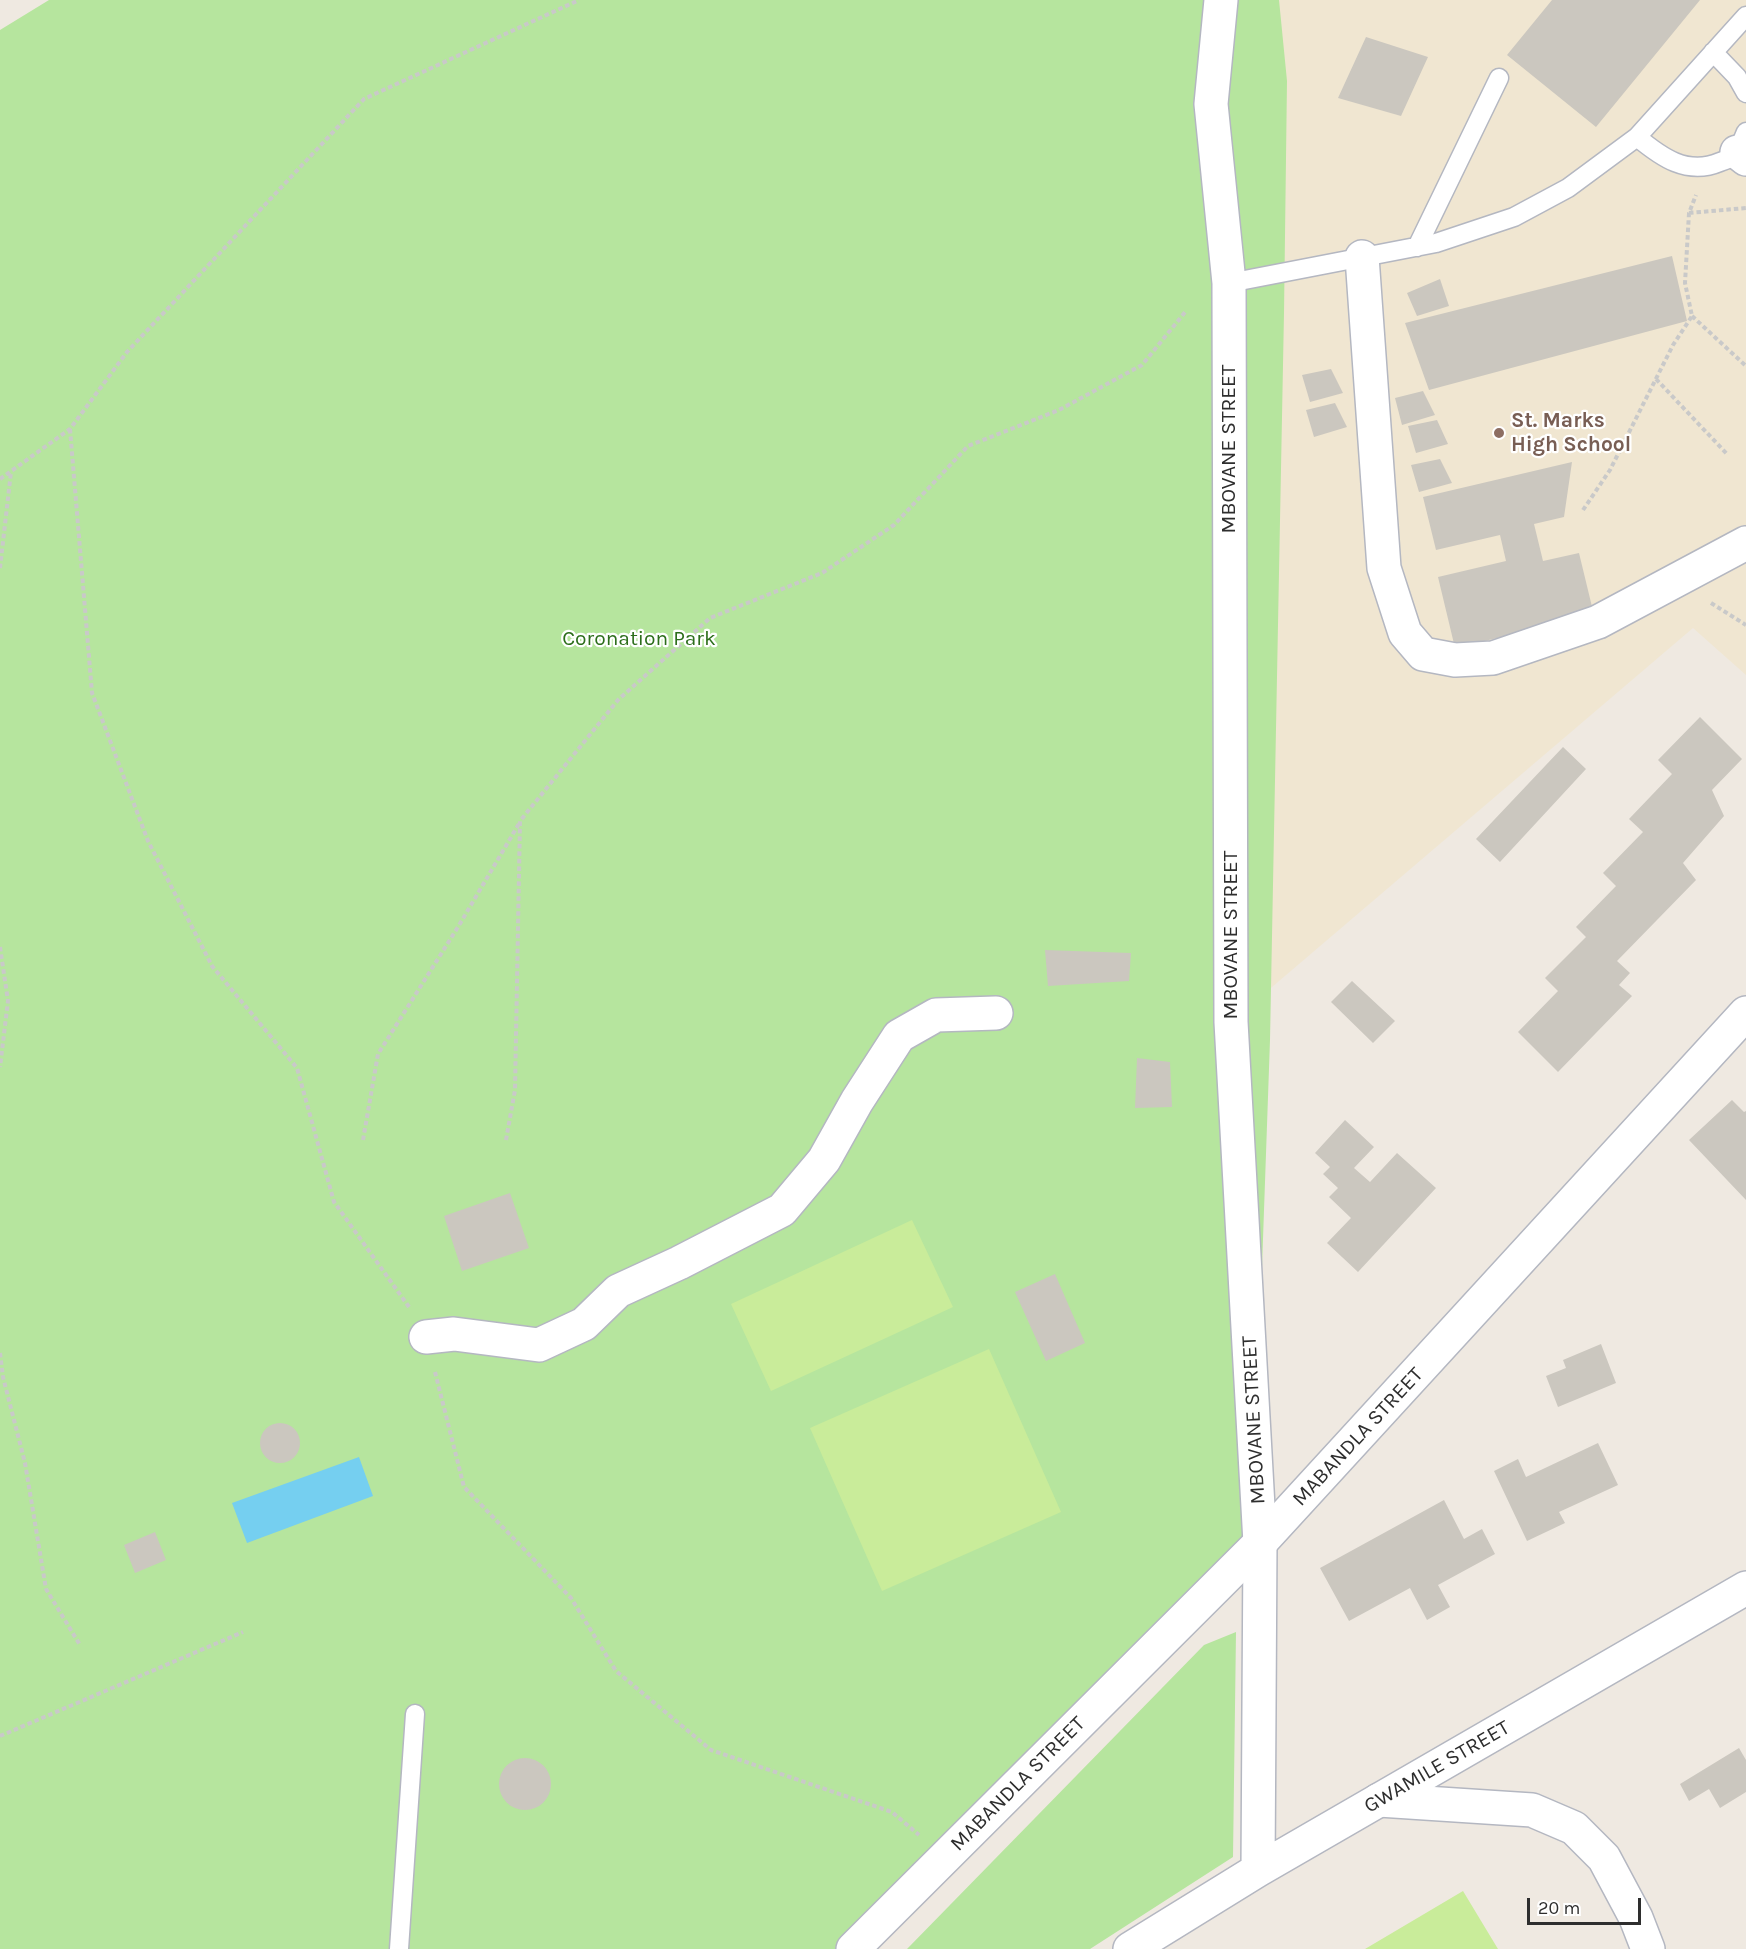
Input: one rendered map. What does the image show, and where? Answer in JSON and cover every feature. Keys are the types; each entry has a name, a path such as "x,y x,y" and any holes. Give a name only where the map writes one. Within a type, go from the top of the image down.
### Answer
{"street":[{"name":"MBOVANE STREET","path":"1221,0 1211,104 1229,284 1231,1022 1260,1543 1258,1870"},
{"path":"1362,257 1384,568 1405,633 1423,654 1455,660 1493,658 1577,630 1598,622 1746,543"},
{"path":"426,1337 454,1334 539,1345 584,1324 618,1291 679,1263 782,1209 824,1160 899,1036 936,1015 996,1013"},
{"name":"MABANDLA STREET","path":"853,1949 1260,1543 1746,1013"},
{"name":"GWAMILE STREET","path":"1130,1949 1258,1870 1746,1588"},
{"path":"1379,1800 1532,1810 1574,1828 1604,1858 1636,1918 1648,1949"}],"lane":[{"path":"1229,284 1436,243 1514,217 1568,188 1637,137 1746,16"},
{"path":"1713,52 1737,76 1746,93"},
{"path":"1417,247 1499,78"},
{"path":"1637,137 1660,156 1683,166 1709,167 1731,158 1743,148"},
{"path":"399,1949 415,1714"}],"path":[{"path":"0,479 70,429 127,352 364,99 579,0"},
{"path":"1709,167 1689,213 1685,283 1692,316 1746,366"},
{"path":"1689,213 1746,208"},
{"path":"363,1140 378,1054 458,927 520,821 618,700 710,618 822,573 894,525 968,446 1059,410 1142,365 1186,311"},
{"path":"1584,510 1610,470 1673,345 1692,316"},
{"path":"1656,379 1727,454"},
{"path":"70,429 92,693 148,841 212,966 297,1068 334,1202 424,1328 464,1487 571,1598 616,1671 711,1750 892,1812 945,1857"},
{"path":"0,568 11,472"},
{"path":"506,1140 515,1090 520,821"},
{"path":"0,947 8,1001 0,1067"},
{"path":"0,1353 3,1377 25,1463 46,1589 80,1645"},
{"path":"0,1736 243,1632"}],"shaded area":[{"name":"St. Marks High School","path":"1274,0 1746,0 1746,675 1693,628 1231,1022"}],"green space":[{"name":"Coronation Park","path":"49,0 1279,0 1287,81 1284,313 1270,1040 1252,1551 853,1949 0,1949 0,30"},
{"path":"912,1220 953,1307 771,1391 731,1304"},
{"path":"989,1349 1061,1512 882,1591 810,1428"},
{"path":"1236,1632 1233,1857 1090,1949 907,1949 1204,1645"},
{"path":"1463,1891 1498,1949 1365,1949"}],"water":[{"path":"359,1457 373,1496 247,1543 232,1503"}],"building":[{"path":"1552,0 1700,0 1596,127 1507,55"},
{"path":"1366,37 1428,57 1401,116 1338,98"},
{"path":"1672,256 1687,321 1429,390 1405,323"},
{"path":"1440,279 1449,306 1417,316 1407,293"},
{"path":"1331,369 1343,393 1310,402 1302,375"},
{"path":"1423,391 1435,415 1402,425 1395,398"},
{"path":"1335,403 1347,427 1314,437 1306,410"},
{"path":"1437,420 1448,444 1416,453 1408,426"},
{"path":"1440,459 1452,483 1419,492 1411,465"},
{"path":"1572,462 1564,517 1534,524 1543,561 1579,553 1594,615 1455,648 1438,577 1506,561 1500,535 1436,550 1423,497"},
{"path":"1700,717 1742,759 1712,790 1724,816 1683,863 1696,880 1617,961 1630,973 1619,985 1632,996 1558,1072 1518,1032 1558,991 1545,978 1586,937 1576,927 1616,886 1603,873 1643,832 1629,819 1672,774 1658,760"},
{"path":"1563,747 1586,769 1500,862 1476,839"},
{"path":"1045,950 1131,953 1129,981 1048,986"},
{"path":"1352,981 1395,1021 1373,1043 1331,1002"},
{"path":"1137,1058 1170,1062 1172,1107 1135,1108"},
{"path":"1732,1100 1744,1112 1746,1111 1746,1200 1689,1140"},
{"path":"1345,1120 1374,1147 1354,1168 1370,1182 1397,1153 1436,1188 1358,1272 1327,1243 1351,1218 1329,1197 1338,1188 1323,1174 1330,1167 1315,1153"},
{"path":"510,1193 529,1248 462,1271 444,1216"},
{"path":"1055,1274 1085,1343 1046,1361 1015,1292"},
{"path":"1601,1344 1616,1383 1558,1407 1546,1376 1566,1368 1563,1360"},
{"path":"280,1423 288,1424 294,1429 299,1435 299,1451 294,1457 288,1462 280,1463 272,1462 266,1457 261,1451 260,1443 261,1435 266,1429 272,1424"},
{"path":"1598,1443 1618,1485 1559,1512 1565,1523 1527,1541 1494,1471 1518,1459 1526,1477"},
{"path":"1444,1500 1464,1539 1482,1529 1495,1554 1438,1585 1450,1607 1427,1620 1410,1588 1349,1621 1320,1568"},
{"path":"155,1532 166,1560 135,1573 124,1545"},
{"path":"1739,1748 1746,1760 1746,1792 1720,1808 1709,1789 1689,1801 1680,1784"},
{"path":"525,1758 535,1760 543,1766 549,1774 551,1784 549,1794 543,1802 535,1808 525,1810 515,1808 507,1802 501,1794 499,1784 501,1774 507,1766 515,1760"}],"place":[{"name":"St. Marks High School","path":"1499,433"}]}
